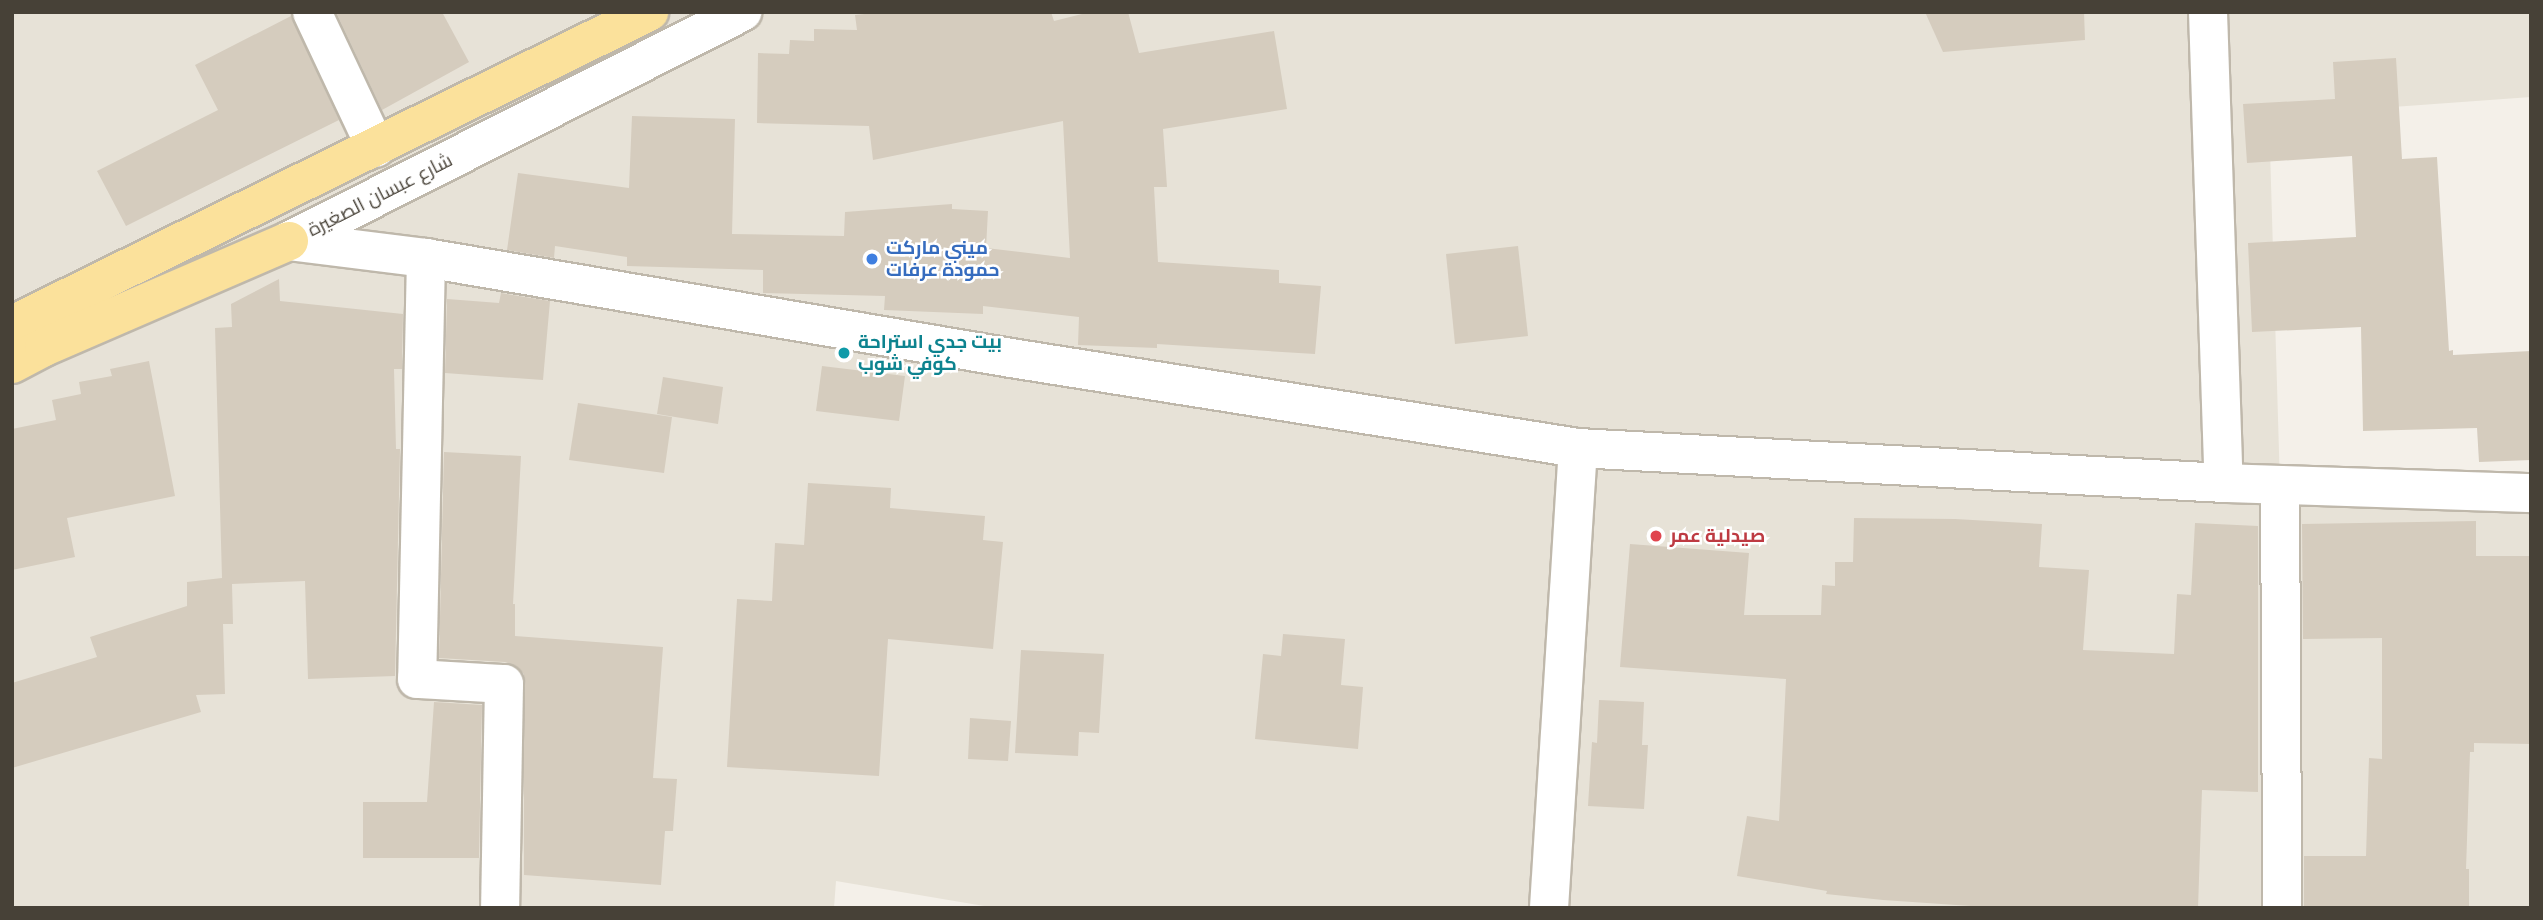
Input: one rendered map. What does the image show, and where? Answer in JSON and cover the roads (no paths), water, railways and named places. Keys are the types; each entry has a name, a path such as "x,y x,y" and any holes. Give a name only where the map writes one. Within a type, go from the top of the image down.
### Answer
{"main road":[{"path":"12,325 649,12"},
{"name":"شارع عبسان الصغيرة","path":"12,364 44,347 289,241"}],"street":[{"path":"312,12 376,148"},
{"name":"شارع عبسان الصغيرة","path":"289,241 743,12"},
{"path":"2208,12 2224,483"},
{"path":"289,241 426,258 1010,358 1578,448 2224,483 2531,493"},
{"path":"426,258 417,679 504,684 500,908"},
{"path":"1549,908 1578,448"},
{"path":"2280,485 2281,908"}],"place":[{"name":"ميني ماركت حمودة عرفات","path":"872,259"},
{"name":"بيت جدي استراحة كوفي شوب","path":"844,353"},
{"name":"صيدلية عمر","path":"1656,536"}]}
